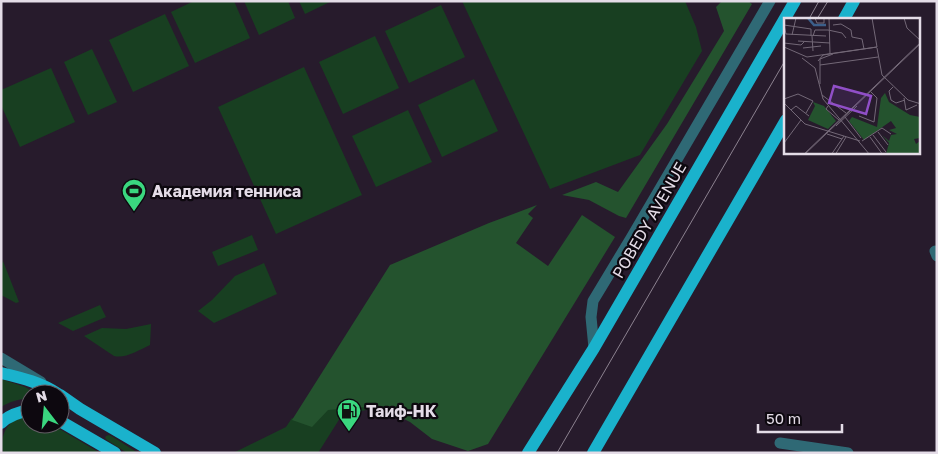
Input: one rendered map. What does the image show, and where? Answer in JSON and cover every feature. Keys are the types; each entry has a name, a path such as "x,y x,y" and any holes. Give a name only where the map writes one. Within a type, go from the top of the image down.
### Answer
{"main road":[{"name":"POBEDY AVENUE","path":"784,18 794,1"},
{"path":"845,18 854,1"},
{"name":"POBEDY AVENUE","path":"528,453 594,348 784,18"},
{"path":"593,453 784,123"},
{"path":"1,373 40,384"},
{"path":"70,402 155,453"},
{"path":"1,423 13,414 20,412"},
{"path":"70,427 115,453"}],"street":[{"path":"594,348 591,317 593,300 770,1"},
{"path":"1,358 43,384"},
{"path":"780,443 848,453"}],"green space":[{"path":"194,1 234,1 250,38 195,63 171,12"},
{"path":"244,1 288,1 295,18 259,35"},
{"path":"299,1 332,1 305,14"},
{"path":"462,1 685,1 696,27 702,51 640,155 550,189"},
{"path":"722,1 748,1 752,4 626,218 589,200 562,195 596,182 618,192 667,124 724,31 716,7"},
{"path":"441,5 465,57 409,83 385,31"},
{"path":"165,14 189,66 133,92 109,40"},
{"path":"375,36 399,88 343,114 319,62"},
{"path":"92,49 117,102 88,115 64,62"},
{"path":"304,67 362,195 276,234 218,107"},
{"path":"51,68 75,122 20,147 1,105 1,90"},
{"path":"474,79 498,131 442,157 418,105"},
{"path":"408,110 432,162 376,187 352,136"},
{"path":"537,205 528,214 533,218 516,243 548,266 582,215 615,237 488,444 468,451 432,439 410,422 378,406 328,410 312,427 292,420 390,265"},
{"path":"252,235 258,250 218,266 212,252"},
{"path":"3,261 19,302 16,303 1,295 1,265"},
{"path":"264,263 277,294 214,323 198,311 212,300 235,276"},
{"path":"100,305 106,317 73,331 58,323"},
{"path":"151,324 150,345 132,354 118,357 84,336 102,328 126,329"},
{"path":"1,379 20,385 20,400 1,407"},
{"path":"373,405 371,409 342,415 318,453 233,453 286,427 292,418 312,425 327,408"},
{"path":"20,418 20,434 68,434 100,453 3,453 4,433 13,421"},
{"path":"109,435 138,453 127,453 105,438"}],"tram line":[{"path":"810,18 819,1"},
{"path":"818,18 828,1"},
{"path":"557,453 784,62"}],"place":[{"name":"Академия тенниса","path":"134,212"},
{"name":"Таиф-НК","path":"349,432"}]}
